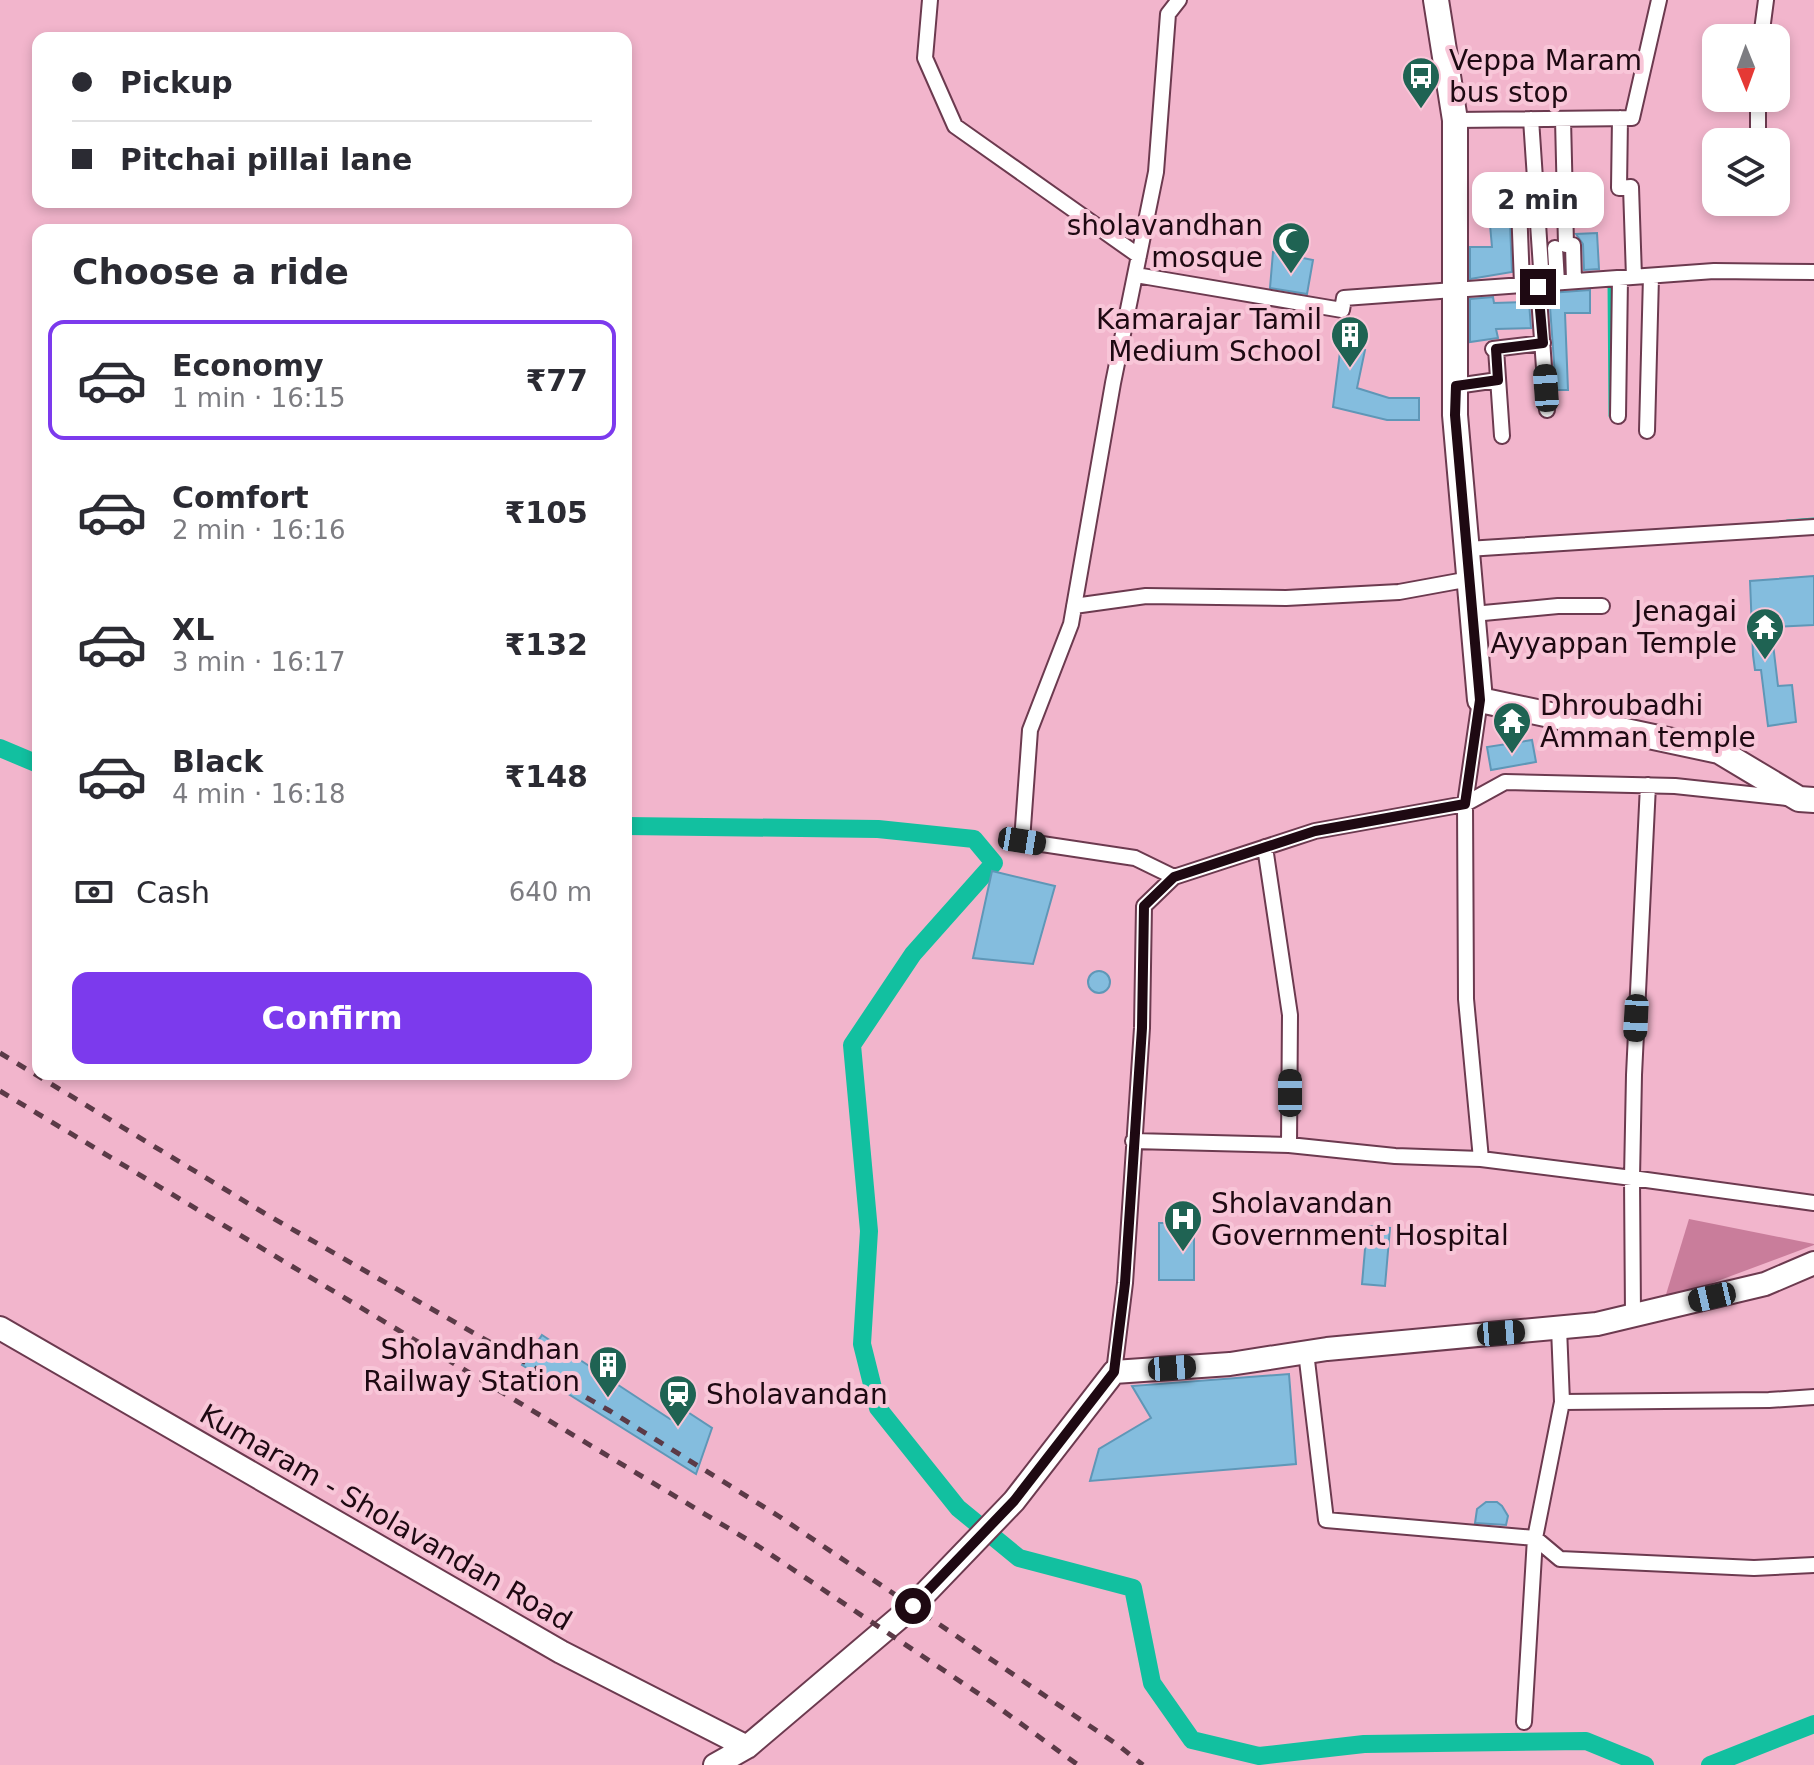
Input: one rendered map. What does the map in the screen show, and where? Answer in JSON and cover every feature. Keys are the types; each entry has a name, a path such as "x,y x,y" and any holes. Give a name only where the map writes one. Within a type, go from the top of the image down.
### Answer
{"main road":[{"path":"1436,0 1455,120 1455,415 1480,700 1719,751 1807,800"},
{"path":"715,1765 747,1747 886,1632 1013,1502 1114,1372 1230,1364 1306,1352 1597,1324 1765,1284 1814,1263"},
{"name":"Kumaram - Sholavandan Road","path":"0,1328 561,1652 747,1747"}],"street":[{"path":"930,0 925,58 955,126 1139,256"},
{"path":"1174,877 1135,858 1022,841 1030,730 1071,624 1113,383 1156,172 1168,14 1179,0"},
{"path":"1455,120 1632,118 1659,0"},
{"path":"1763,24 1766,0"},
{"path":"1618,416 1631,187 1619,188 1620,118"},
{"path":"1531,119 1545,283 1543,343 1547,410"},
{"path":"1563,119 1566,245 1573,245 1574,281"},
{"path":"1518,181 1522,284"},
{"path":"1545,283 1555,248"},
{"path":"1136,275 1342,310 1344,298 1714,271 1814,272"},
{"path":"1647,431 1651,276"},
{"path":"1502,436 1495,349 1543,343"},
{"path":"1456,386 1498,380"},
{"path":"1467,549 1814,527"},
{"path":"1074,606 1146,596 1286,598 1399,592 1470,579"},
{"path":"1473,614 1558,606 1602,606"},
{"path":"1480,700 1465,804 1466,999 1481,1159"},
{"path":"1114,1372 1125,1283 1142,1028 1144,906 1174,877 1315,831 1465,804 1505,782 1648,785 1807,800"},
{"path":"1633,1315 1634,1059 1648,785"},
{"path":"1265,847 1290,1015 1289,1145"},
{"path":"1133,1141 1289,1145 1395,1156 1481,1159 1814,1203"},
{"path":"1524,1722 1535,1538 1562,1402 1559,1328"},
{"path":"1306,1352 1326,1520 1535,1538 1560,1559 1754,1568 1814,1565"},
{"path":"1562,1402 1814,1397"}],"shaded area":[{"path":"1689,1219 1814,1244 1814,1245 1664,1301"}],"building":[{"path":"1510,224 1512,272 1470,279 1470,247 1492,247 1490,225"},
{"path":"1597,233 1599,269 1584,270 1583,244 1576,234"},
{"name":"sholavandhan mosque","path":"1273,252 1313,260 1307,294 1270,288"},
{"path":"1590,290 1590,313 1565,313 1568,390 1556,390 1549,293"},
{"path":"1493,297 1494,303 1529,302 1531,328 1496,329 1498,338 1470,342 1470,299"},
{"name":"Kamarajar Tamil Medium School","path":"1341,344 1365,350 1357,388 1389,398 1419,398 1419,420 1387,420 1333,407"},
{"path":"1814,576 1814,625 1771,627 1778,686 1792,685 1796,722 1768,726 1761,670 1755,670 1753,655 1750,581"},
{"name":"Dhroubadhi Amman temple","path":"1532,740 1536,762 1491,770 1487,747"},
{"path":"992,871 1055,886 1033,964 973,958"},
{"path":"1099,971 1107,974 1110,982 1107,990 1099,993 1091,990 1088,982 1091,974"},
{"path":"1159,1223 1194,1223 1194,1280 1159,1280"},
{"path":"1367,1226 1390,1228 1385,1286 1362,1284"},
{"name":"Sholavandhan Railway Station","path":"542,1335 670,1419 680,1407 712,1428 696,1474 522,1365"},
{"path":"1289,1374 1296,1464 1090,1481 1099,1449 1151,1418 1132,1386"},
{"path":"1486,1502 1497,1502 1502,1506 1508,1516 1506,1525 1475,1523 1477,1509"}],"waterway":[{"path":"1610,283 1611,416"},
{"path":"1787,522 1814,520"},
{"path":"0,748 32,761"},
{"path":"632,826 878,829 974,839 994,863 913,954 852,1045 869,1231 862,1344 878,1408 958,1508 1019,1558 1133,1588 1152,1683 1192,1740 1259,1756 1364,1744 1586,1741 1645,1765"},
{"path":"1710,1765 1814,1724"}],"railway":[{"path":"0,1053 32,1072"},
{"path":"45,1080 264,1213 610,1411 780,1517 1118,1745 1143,1765"},
{"path":"0,1091 758,1546 991,1702 1078,1765"}],"place":[{"name":"Veppa Maram bus stop","path":"1421,110"},
{"name":"sholavandhan mosque","path":"1291,275"},
{"name":"Kamarajar Tamil Medium School","path":"1350,369"},
{"name":"Jenagai Ayyappan Temple","path":"1765,661"},
{"name":"Dhroubadhi Amman temple","path":"1512,755"},
{"name":"Sholavandan Government Hospital","path":"1183,1253"},
{"name":"Sholavandhan Railway Station","path":"608,1399"},
{"name":"Sholavandan","path":"678,1428"}],"route":[{"path":"913,1606 1014,1501 1114,1372 1125,1283 1142,1028 1144,906 1174,877 1315,831 1465,804 1480,700 1455,415 1456,386 1498,380 1496,349 1543,343 1538,287"}]}
